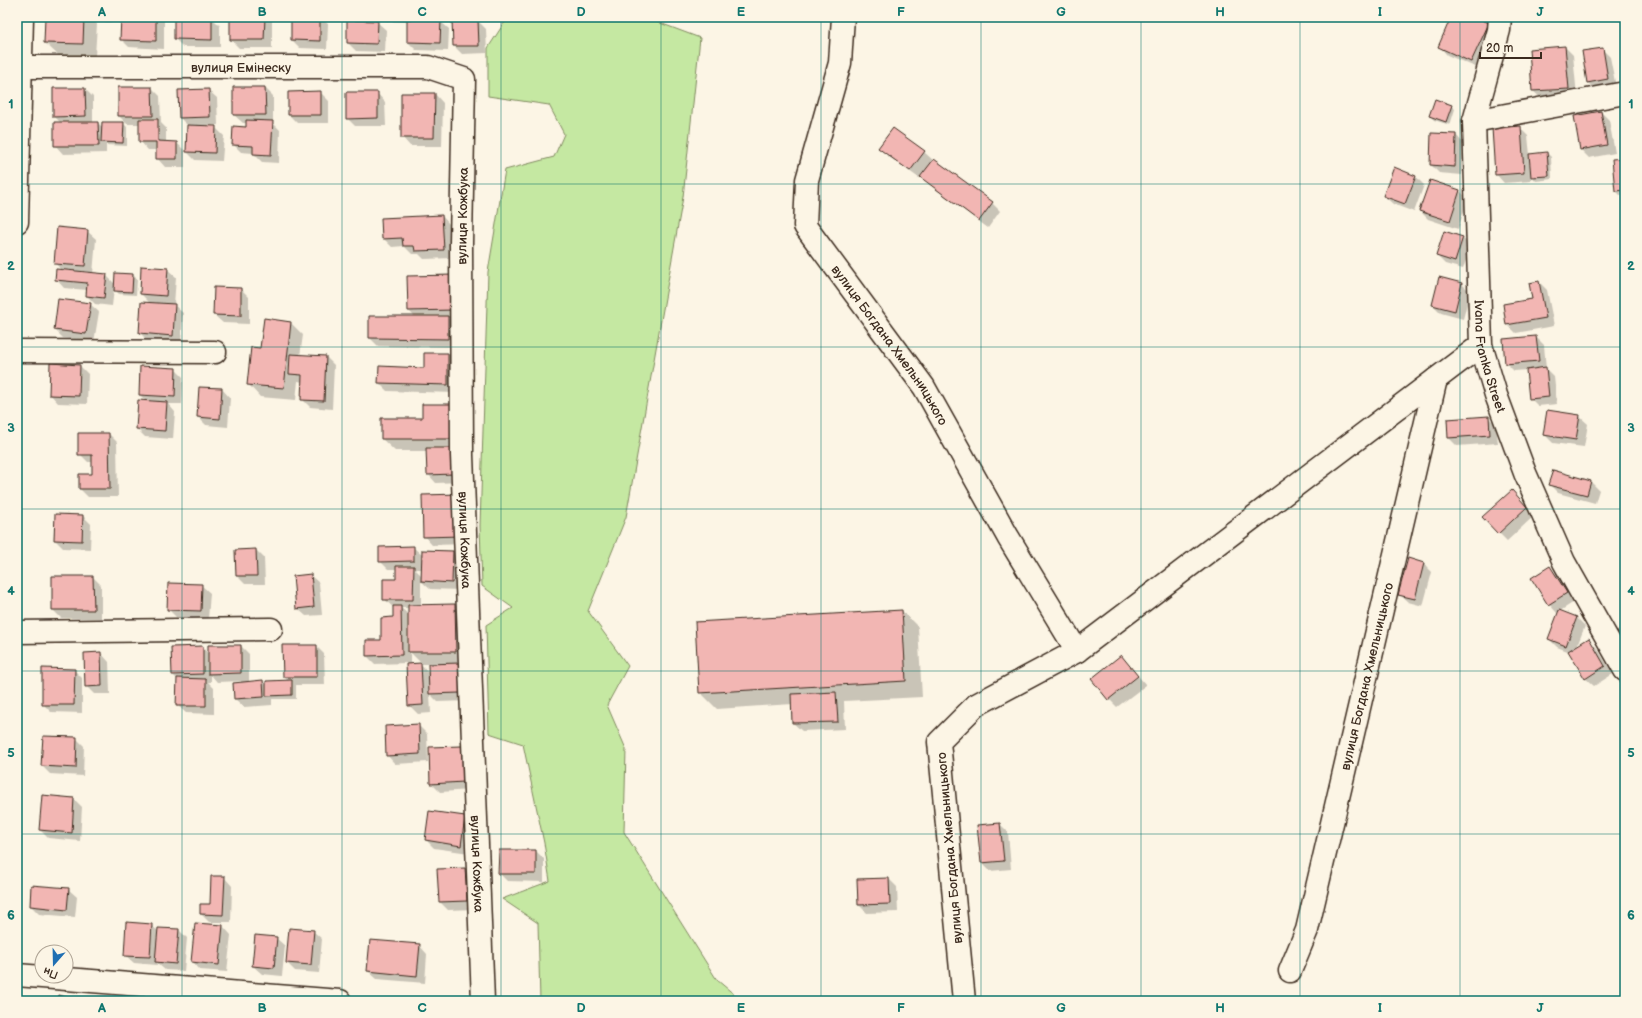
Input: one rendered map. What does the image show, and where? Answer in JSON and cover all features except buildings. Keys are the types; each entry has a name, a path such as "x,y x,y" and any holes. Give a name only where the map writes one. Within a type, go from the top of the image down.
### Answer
{"street":[{"path":"17,222 19,67 22,17"},
{"name":"вулиця Богдана Хмельницького","path":"843,17 840,63 807,180 806,226 924,387 1008,537 1077,651"},
{"name":"Ivana Franka Street","path":"1500,17 1499,30 1474,121 1482,345 1496,395 1525,473 1564,562 1625,670"},
{"name":"вулиця Емінеску","path":"19,67 428,67 464,79"},
{"name":"вулиця Кожбука","path":"464,79 461,243 462,455 483,1001"},
{"path":"1474,121 1625,93"},
{"name":"вулиця Богдана Хмельницького","path":"964,1001 939,742 976,705 1077,651 1482,345"},
{"path":"17,351 215,352"},
{"name":"вулиця Богдана Хмельницького","path":"1290,972 1308,930 1436,379"},
{"path":"17,632 271,628"},
{"path":"17,975 340,1001"}],"green space":[{"path":"508,17 644,17 700,38 683,197 626,517 588,611 628,666 607,705 626,749 624,832 717,980 742,1001 540,1001 538,923 502,899 550,881 544,843 523,744 489,733 486,625 513,608 482,586 480,526 488,272 505,170 554,157 564,134 549,105 488,96 488,48"}]}
